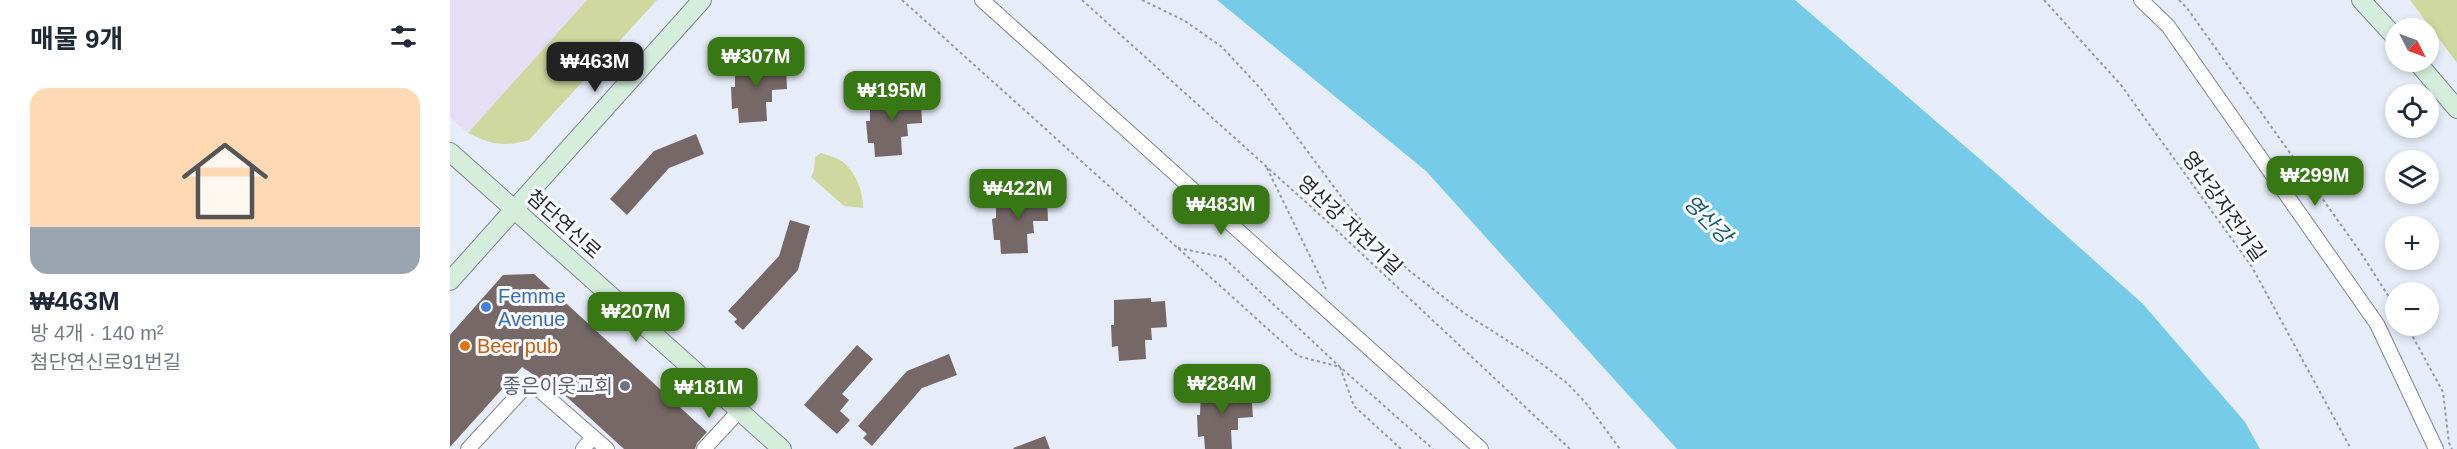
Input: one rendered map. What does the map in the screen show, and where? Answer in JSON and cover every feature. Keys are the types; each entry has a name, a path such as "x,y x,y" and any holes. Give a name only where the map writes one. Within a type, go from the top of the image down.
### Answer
{"street":[{"path":"450,281 702,0"},
{"path":"982,0 1481,449"},
{"path":"2141,0 2168,26 2377,324 2436,449"},
{"path":"2361,0 2385,26"},
{"path":"2426,72 2457,109"},
{"name":"첨단연신로","path":"450,152 782,449"},
{"path":"468,449 530,382 607,449"},
{"path":"704,449 739,411"},
{"path":"583,449 593,437"}],"path":[{"path":"902,0 1298,356 1340,367"},
{"name":"영산강 자전거길","path":"1082,0 1265,165 1570,449"},
{"path":"1142,0 1185,21 1221,47 1261,89 1346,203 1390,253 1464,313 1530,355 1567,383 1586,403 1620,449"},
{"name":"영산강자전거길","path":"2044,0 2121,85 2252,267 2351,449"},
{"path":"2179,0 2187,8 2354,244 2385,291"},
{"path":"1265,165 1327,292"},
{"path":"1177,247 1223,257 1340,367 1433,449"},
{"path":"2412,336 2443,392 2449,443 2452,449"},
{"path":"1340,367 1354,406 1401,449"}],"shaded area":[{"path":"450,0 587,0 468,133 450,118"}],"green space":[{"path":"587,0 657,0 529,140 498,144 468,133"},
{"path":"2410,0 2457,0 2457,63 2439,39 2439,18 2423,18"},
{"path":"821,153 840,160 854,174 860,188 863,208 844,206 811,177 815,157"}],"water":[{"name":"영산강","path":"1217,0 1795,0 1996,173 2143,304 2245,422 2260,449 1677,449 1426,171"}],"building":[{"path":"772,60 772,64 786,63 787,89 772,90 772,102 766,102 767,121 739,123 738,108 732,109 731,87 735,87 735,61"},
{"path":"907,94 907,98 921,98 922,123 907,124 908,136 901,137 902,155 875,157 874,143 868,143 866,121 870,121 870,97"},
{"path":"696,134 704,154 669,168 627,215 610,199 654,151"},
{"path":"1033,191 1033,196 1047,195 1048,221 1033,221 1034,233 1027,234 1028,253 1001,254 1000,240 994,240 992,219 996,218 996,194"},
{"path":"790,220 810,226 798,270 743,330 734,322 737,319 728,311 779,256"},
{"path":"534,274 707,432 697,443 695,449 624,449 546,378 543,381 522,367 450,447 450,335 503,275"},
{"path":"1151,298 1151,302 1165,301 1167,327 1151,328 1152,340 1145,340 1146,359 1119,361 1118,346 1112,347 1111,325 1114,325 1114,300"},
{"path":"857,345 873,359 842,394 849,400 840,411 850,420 837,434 804,405"},
{"path":"949,354 957,375 922,388 872,446 863,438 867,434 858,426 907,371"},
{"path":"1237,388 1238,392 1251,391 1253,417 1238,418 1238,430 1231,430 1232,449 1205,449 1204,436 1198,437 1197,415 1200,415 1201,389"},
{"path":"1045,436 1050,449 1013,448"}],"place":[{"name":"Femme Avenue","path":"486,307"},
{"name":"Beer pub","path":"465,346"},
{"name":"좋은이웃교회","path":"625,386"}]}
